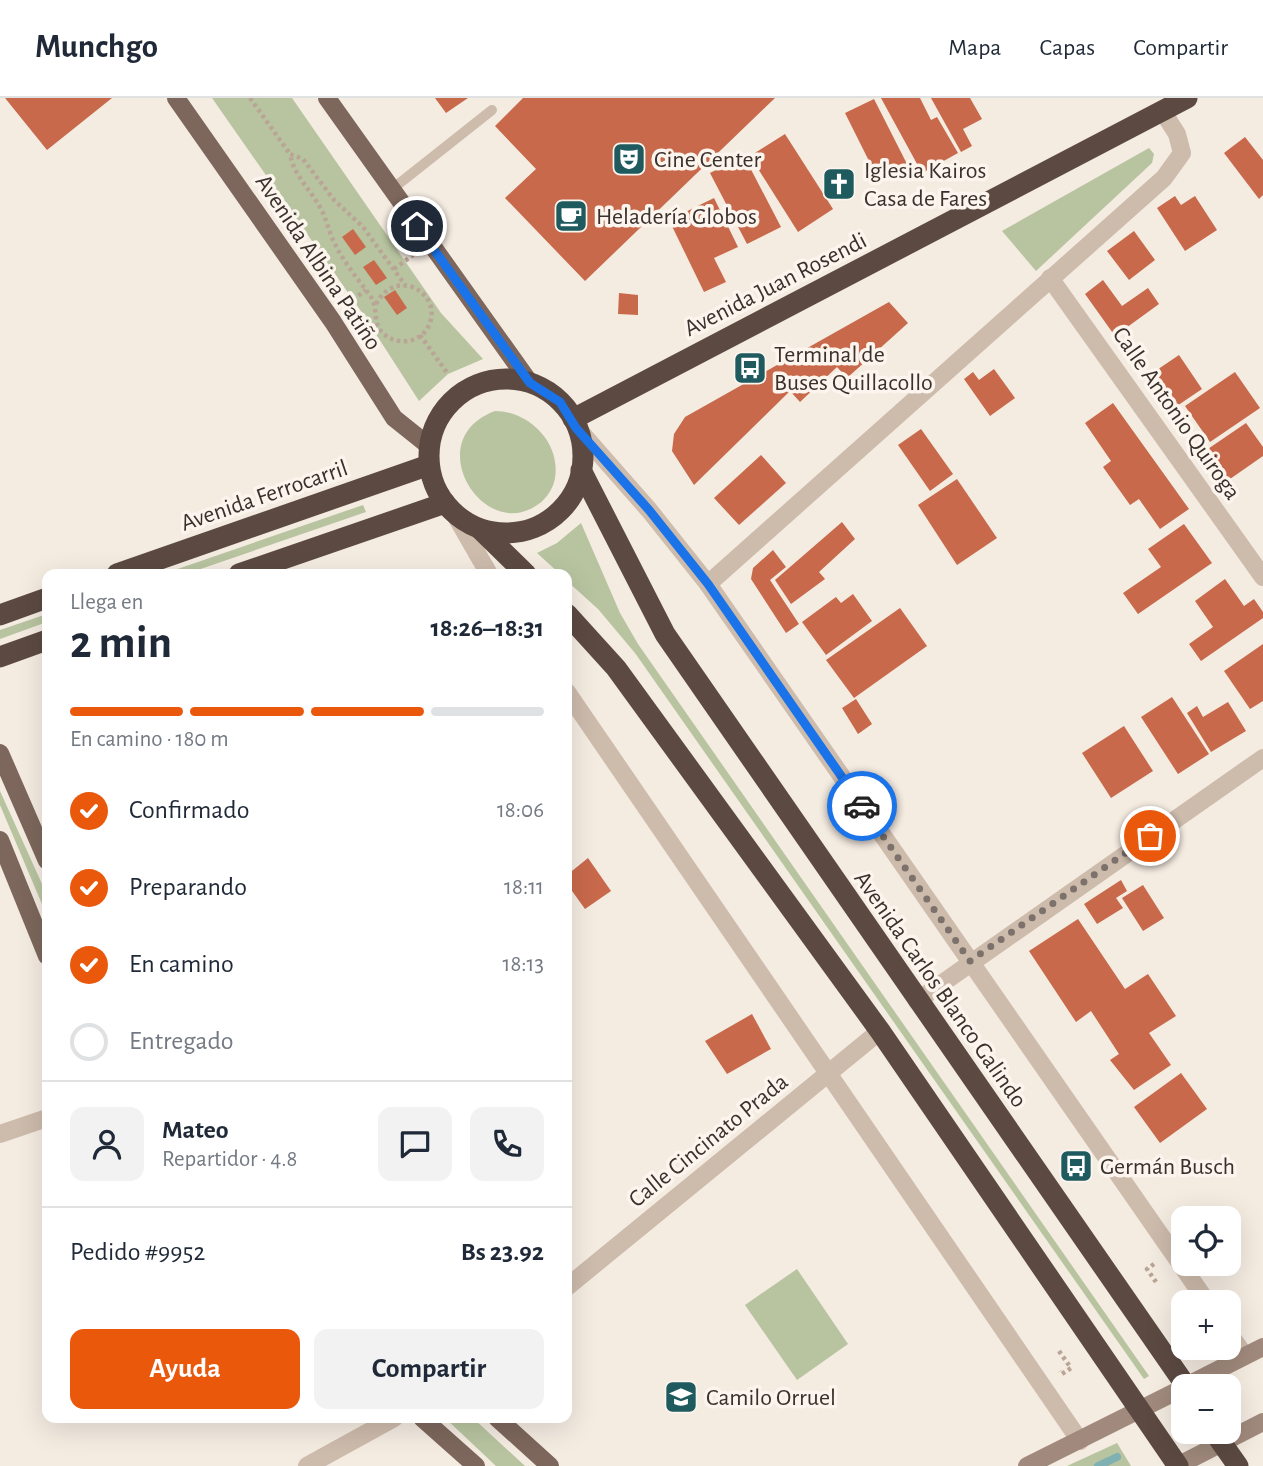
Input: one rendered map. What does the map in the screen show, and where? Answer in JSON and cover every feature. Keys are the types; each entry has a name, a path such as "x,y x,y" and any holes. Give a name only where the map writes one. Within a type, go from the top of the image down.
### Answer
{"highway":[{"name":"Avenida Juan Rosendi","path":"575,423 1187,98"},
{"path":"481,530 517,533 550,520 573,493 581,470 582,448 575,423 553,396 530,383 499,380 484,382 464,392 439,419 429,456 434,485 449,508 481,530 521,569"},
{"name":"Avenida Ferrocarril","path":"130,569 429,456"},
{"name":"Avenida Carlos Blanco Galindo","path":"581,470 665,634 1176,1374"},
{"path":"255,569 449,508"},
{"path":"0,615 42,600"},
{"path":"572,620 616,668 880,1031 1178,1466"},
{"path":"0,657 42,642"},
{"path":"1223,1444 1238,1466"}],"main road":[{"name":"Avenida Albina Patiño","path":"176,98 334,323 394,418 429,456"},
{"path":"327,98 530,383"},
{"path":"0,753 42,850"},
{"path":"0,840 42,944"},
{"path":"1210,1374 1263,1347"},
{"path":"1027,1466 1171,1394"},
{"path":"1241,1429 1263,1422"},
{"path":"428,1423 476,1466"},
{"path":"503,1423 550,1466"},
{"path":"1178,1466 1208,1444"}],"street":[{"path":"708,584 1164,178 1182,153 1177,135 1163,112"},
{"name":"Calle Antonio Quiroga","path":"1050,278 1263,577"},
{"name":"Avenida Carlos Blanco Galindo","path":"575,423 708,584 1199,1290"},
{"path":"449,508 486,569"},
{"path":"572,699 1080,1441"},
{"path":"917,1001 970,961 1263,758"},
{"name":"Calle Cincinato Prada","path":"572,1283 880,1031"},
{"path":"0,1134 42,1120"},
{"path":"1241,1350 1245,1356"},
{"path":"307,1466 385,1423"}],"lane":[{"path":"391,190 492,110"}],"path":[{"path":"250,98 290,154 292,166 321,209 335,246 376,304 376,322 387,337 404,342 421,335 427,328 431,309 422,292 405,285 363,227 334,200 303,159 290,154"},
{"path":"394,269 406,260"},
{"path":"376,304 386,290 405,285"},
{"path":"345,305 366,290"},
{"path":"421,335 448,374"},
{"path":"1156,1282 1147,1269 1154,1264 1160,1272"},
{"path":"1054,1362 1062,1374 1070,1368 1059,1351"}],"green space":[{"path":"212,98 292,98 441,313 483,359 448,374 419,401 363,314"},
{"path":"1149,148 1154,154 1152,163 1036,271 1002,231"},
{"path":"495,411 519,416 530,423 540,431 553,452 555,478 550,491 534,507 514,513 495,509 479,498 466,482 460,462 462,442 473,424"},
{"path":"363,505 366,512 201,569 177,569"},
{"path":"581,523 620,613 638,644 1149,1376 1144,1379 635,653 598,609 572,586 572,569 555,569 537,553 557,543"},
{"path":"42,616 42,624 0,639 0,630"},
{"path":"0,791 42,884 42,904 0,805"},
{"path":"797,1269 848,1344 797,1380 745,1305"},
{"path":"450,1423 478,1423 525,1466 496,1466"},
{"path":"1117,1443 1131,1466 1067,1466"}],"building":[{"path":"5,98 112,98 47,150"},
{"path":"435,98 468,98 446,113"},
{"path":"523,98 775,98 585,281 505,198 536,169 495,126"},
{"path":"881,98 920,98 931,120 937,117 958,153 922,173"},
{"path":"931,98 970,98 982,119 963,129 972,146 961,152"},
{"path":"874,99 907,164 878,179 845,113"},
{"path":"785,134 833,209 798,232 750,156"},
{"path":"1245,137 1263,160 1263,195 1259,199 1224,153"},
{"path":"744,156 781,227 747,244 710,173"},
{"path":"1175,196 1181,205 1195,196 1217,230 1185,251 1157,208"},
{"path":"714,198 738,247 714,258 726,282 704,292 669,220"},
{"path":"353,229 366,247 355,255 342,237"},
{"path":"1134,231 1155,260 1129,280 1107,251"},
{"path":"374,260 387,278 376,285 363,267"},
{"path":"1103,280 1122,306 1148,288 1159,304 1115,336 1085,294"},
{"path":"395,290 407,308 397,315 384,297"},
{"path":"619,293 638,295 638,315 618,314"},
{"path":"889,302 908,323 847,378 837,367 800,402 790,391 694,485 672,451 674,434 685,417"},
{"path":"1179,355 1202,389 1168,412 1145,378"},
{"path":"994,369 1015,398 990,416 964,379 973,372 979,380"},
{"path":"1235,372 1260,408 1210,442 1185,406"},
{"path":"1113,403 1189,509 1160,529 1139,499 1130,505 1103,467 1111,461 1085,423"},
{"path":"1246,423 1263,447 1263,456 1220,486 1199,455"},
{"path":"921,429 953,474 930,491 898,445"},
{"path":"761,455 786,483 739,525 714,498"},
{"path":"957,479 997,538 957,565 918,505"},
{"path":"842,522 855,539 819,572 825,579 791,604 775,580"},
{"path":"1184,524 1212,563 1138,614 1123,593 1161,567 1148,549"},
{"path":"773,550 786,567 770,580 799,624 786,633 751,579 753,568"},
{"path":"1225,579 1244,606 1254,599 1263,612 1263,618 1201,661 1189,644 1213,627 1195,601"},
{"path":"853,594 872,621 826,655 802,622 836,597 841,603"},
{"path":"900,608 927,646 854,698 826,660"},
{"path":"1263,644 1263,701 1250,709 1224,671"},
{"path":"1172,697 1209,754 1178,774 1141,717"},
{"path":"856,699 872,724 858,734 842,708"},
{"path":"1228,702 1246,731 1211,752 1187,713 1197,706 1203,717"},
{"path":"1124,726 1153,771 1111,798 1082,753"},
{"path":"588,858 611,891 585,909 572,891 572,871"},
{"path":"1121,880 1127,891 1116,898 1123,908 1097,924 1084,904"},
{"path":"1143,885 1164,918 1143,931 1122,898"},
{"path":"1078,919 1125,989 1148,974 1176,1016 1149,1033 1171,1065 1134,1090 1110,1060 1119,1054 1091,1011 1076,1022 1029,951"},
{"path":"752,1014 771,1049 727,1074 705,1041"},
{"path":"1181,1073 1207,1109 1160,1143 1134,1107"}],"waterway":[{"path":"1098,1466 1117,1457"}],"way so far":[{"path":"862,806 970,961 1150,836"}],"place":[{"name":"Cine Center","path":"629,159"},
{"name":"Iglesia Kairos Casa de Fares","path":"839,184"},
{"name":"Heladería Globos","path":"571,216"},
{"name":"Terminal de Buses Quillacollo","path":"750,368"},
{"name":"Germán Busch","path":"1076,1166"},
{"name":"Camilo Orruel","path":"681,1397"}],"route":[{"path":"417,226 530,383 560,402 573,419 576,428 649,510 708,584 862,806"}]}
